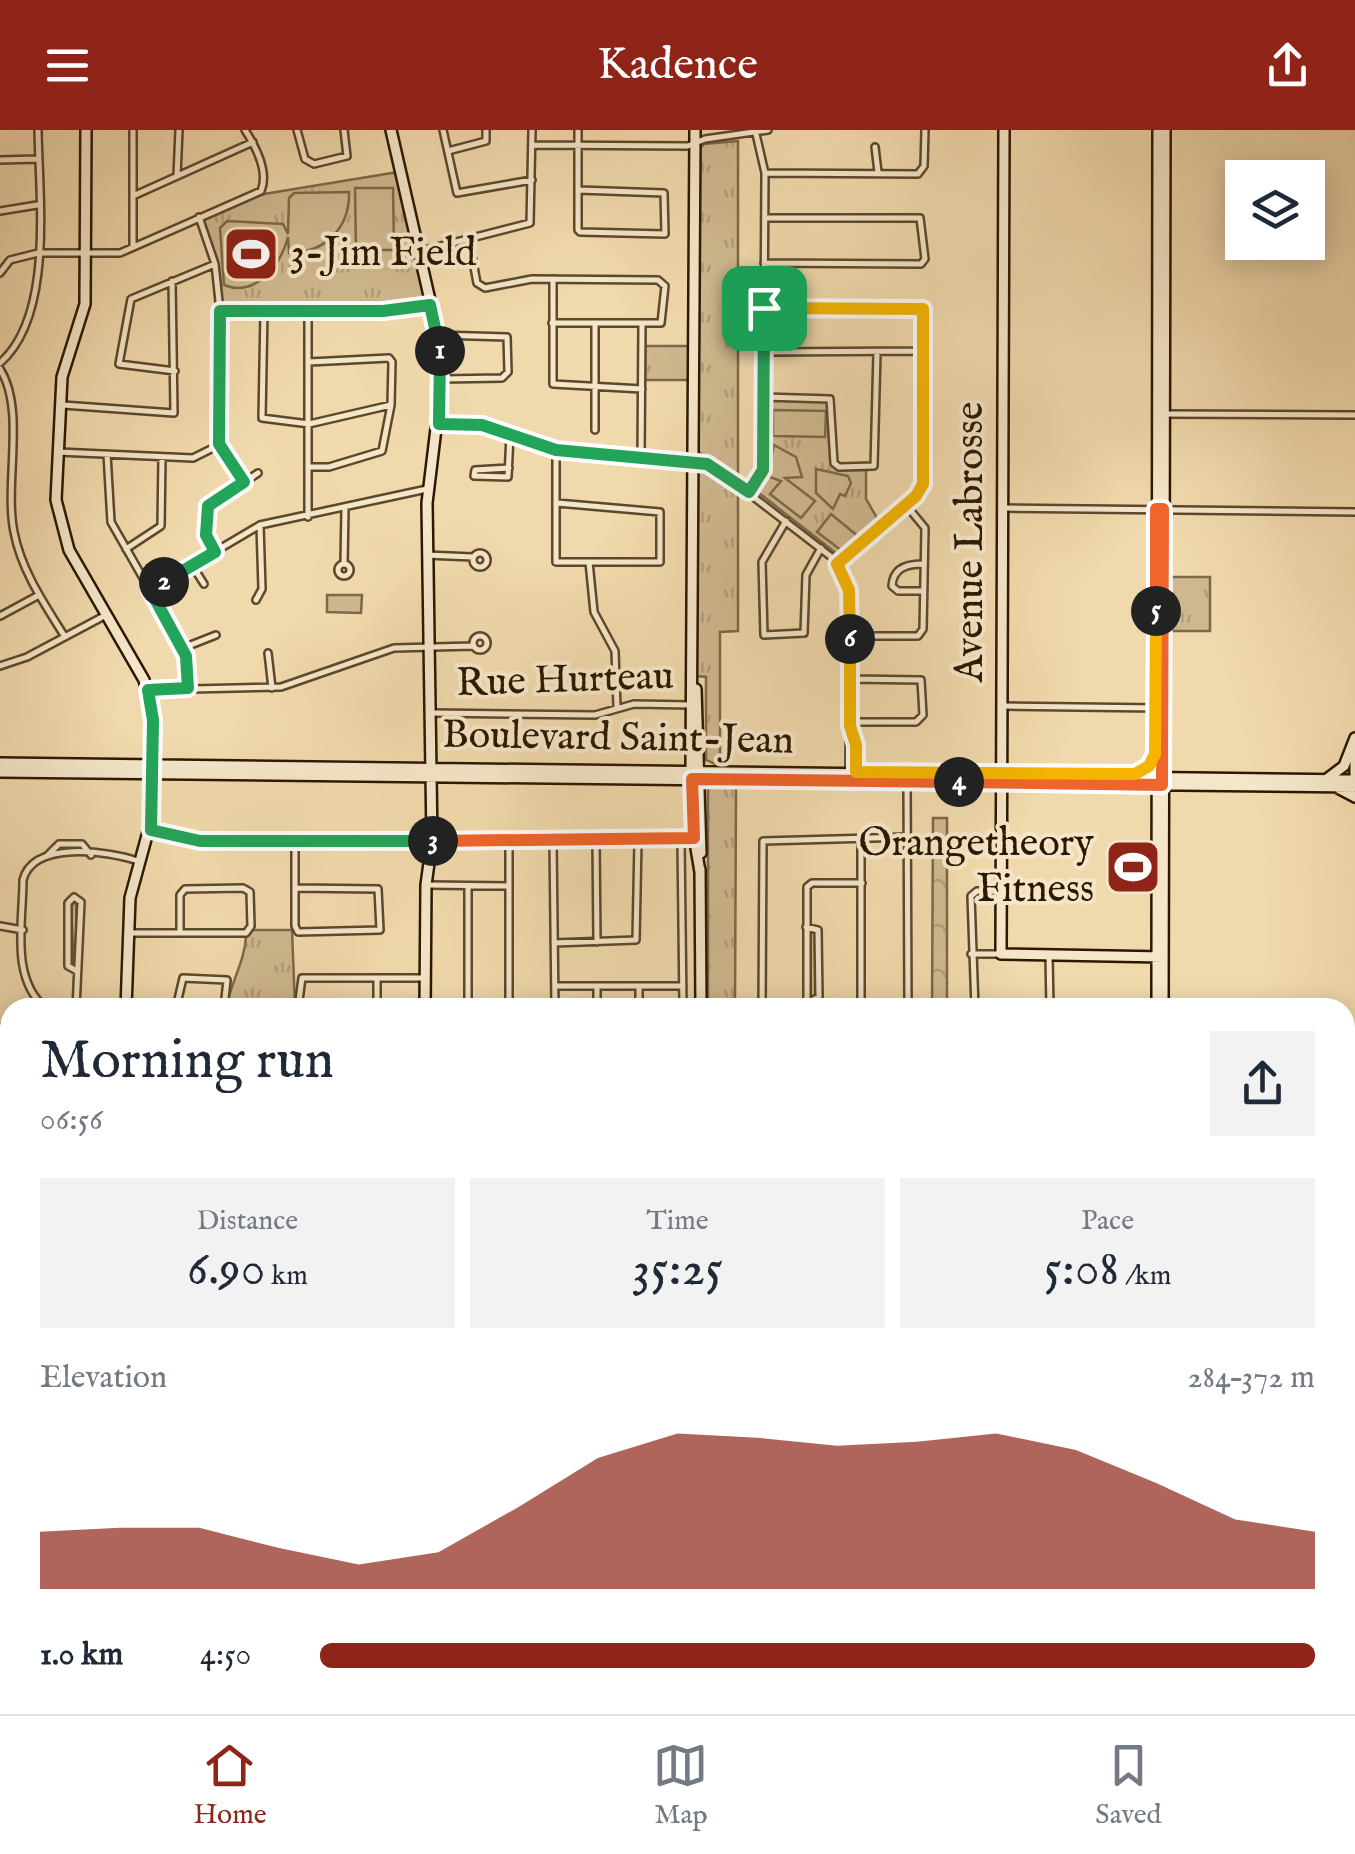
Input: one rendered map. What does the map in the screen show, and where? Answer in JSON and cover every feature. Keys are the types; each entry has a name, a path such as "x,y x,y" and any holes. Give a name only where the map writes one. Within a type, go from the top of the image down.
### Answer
{"street":[{"path":"38,130 34,313 16,347 0,366 11,392 14,534 39,596 66,637"},
{"path":"86,130 83,320 62,377 56,500 69,550 148,690 151,830 130,898 127,998"},
{"path":"133,130 133,247"},
{"path":"177,176 179,130"},
{"path":"0,273 10,260 38,253 120,254 263,189 253,142 245,130"},
{"path":"297,130 305,159 314,164 348,156 344,130"},
{"path":"391,130 438,335 442,379 428,488 426,555 432,841 426,886 425,998"},
{"path":"443,130 457,193 532,180"},
{"path":"448,150 486,140 486,130"},
{"path":"419,251 530,224 532,130"},
{"path":"578,130 578,146 578,190 578,230 583,234 664,234 664,193 578,190"},
{"path":"695,130 692,677 696,705 694,838 700,872"},
{"path":"532,145 694,142 768,130"},
{"path":"765,173 924,170 925,130"},
{"name":"Avenue Labrosse","path":"1002,954 1004,130"},
{"path":"1160,998 1162,130"},
{"path":"749,492 763,474 765,173 756,134"},
{"path":"133,196 253,142"},
{"path":"874,147 878,172"},
{"path":"0,160 38,159"},
{"path":"0,210 37,204"},
{"path":"199,218 214,264 220,311 219,444 244,482"},
{"path":"764,218 920,218 925,258 921,264 764,263"},
{"path":"469,240 477,283 485,288 552,280 663,282 664,322 552,323"},
{"path":"175,371 123,366 118,360 131,299 214,264"},
{"path":"60,404 174,413 172,280"},
{"path":"552,280 554,384 642,389"},
{"path":"220,311 383,311 430,305"},
{"path":"764,308 923,309 923,484 906,505 837,564"},
{"path":"264,311 262,418 309,424 391,405"},
{"path":"308,311 308,517"},
{"path":"595,324 596,430"},
{"path":"641,458 642,324"},
{"path":"438,335 507,337 506,376 442,379"},
{"path":"764,352 923,352"},
{"path":"764,397 830,398 834,464 874,466 876,353"},
{"path":"308,362 389,358 391,405 382,450 329,466 309,467"},
{"path":"1160,414 1355,415"},
{"path":"439,424 482,425 556,450 717,467 821,548 837,564 849,590 853,777"},
{"path":"509,468 475,470 474,476 508,476 509,468 510,435"},
{"path":"58,452 193,458 219,444"},
{"path":"556,450 556,562 660,562 660,512 557,503"},
{"path":"107,454 108,512 183,648 188,688"},
{"path":"126,549 161,526 162,458"},
{"path":"215,552 206,535 208,506 258,474"},
{"path":"150,590 260,526 428,488"},
{"path":"850,636 918,636 923,629 925,528 906,505"},
{"path":"344,508 344,564"},
{"path":"1002,508 1355,512"},
{"path":"786,521 763,559 764,635 804,633 806,572 821,548"},
{"path":"256,600 262,589 260,526"},
{"path":"426,555 473,556"},
{"path":"589,562 590,597 615,651 617,706"},
{"path":"922,564 904,566 894,574 892,586 898,591 923,591"},
{"path":"192,565 204,584"},
{"path":"0,616 39,596"},
{"path":"0,666 66,637 106,614"},
{"path":"183,648 216,635"},
{"path":"148,690 272,688 394,648 474,646"},
{"path":"268,653 272,688"},
{"path":"850,679 920,680 924,715 916,722 850,724"},
{"name":"Rue Hurteau","path":"432,713 594,715 617,706 696,705"},
{"path":"1001,706 1159,708"},
{"path":"1159,708 1155,754 1159,779 1155,802 1160,957"},
{"path":"1328,778 1343,768 1355,738"},
{"path":"1355,751 1355,780"},
{"path":"1135,774 1149,766 1155,754"},
{"name":"Boulevard Saint-Jean","path":"0,763 152,769 553,769 907,778 1135,774 1159,779 1336,787 1355,780"},
{"name":"Boulevard Saint-Jean","path":"0,772 152,769"},
{"path":"536,778 553,769"},
{"name":"Boulevard Saint-Jean","path":"432,772 536,778 696,775"},
{"path":"1080,784 1103,774"},
{"path":"696,775 702,998"},
{"path":"907,778 908,998"},
{"name":"Boulevard Saint-Jean","path":"1000,778 1080,784 1159,779 1355,780"},
{"path":"1122,784 1148,790 1155,802"},
{"path":"1336,787 1355,797"},
{"path":"151,830 196,841 554,842 694,838"},
{"path":"762,998 762,842 908,837"},
{"path":"861,838 861,998"},
{"path":"554,943 632,942 638,936 638,840"},
{"path":"682,840 683,998"},
{"path":"296,841 296,888 298,932 378,932 378,889 296,888"},
{"path":"596,841 597,942"},
{"path":"509,842 509,998"},
{"path":"554,842 555,998"},
{"path":"38,998 25,980 25,873 32,862 48,855 91,855 141,862"},
{"path":"807,998 809,884 862,883"},
{"path":"426,886 509,886"},
{"path":"468,886 468,998"},
{"path":"130,933 180,933 249,931 250,892 243,888 185,889 180,895 180,933"},
{"path":"974,998 971,896 977,891 1001,891"},
{"path":"76,998 81,902 74,897 68,903 68,966 77,972"},
{"path":"0,926 23,930"},
{"path":"806,927 818,930 818,998"},
{"path":"972,954 1160,957"},
{"path":"1049,956 1050,998"},
{"path":"179,998 184,978 227,980 225,998"},
{"path":"299,998 302,978 425,978"},
{"path":"377,978 377,998"},
{"path":"554,986 683,986"},
{"path":"597,986 597,998"},
{"path":"639,986 639,998"}],"green space":[{"path":"738,141 738,477 697,451 699,149 704,144"},
{"path":"398,172 430,305 220,311 217,261 199,217 264,194"},
{"path":"355,188 393,188 394,250 356,250"},
{"path":"349,192 345,217 324,243 314,249 289,253 288,237 280,258 256,283 236,288 224,285 220,228 227,221 283,224 288,234 289,198 294,193"},
{"path":"645,346 689,346 689,380 645,380"},
{"path":"827,400 831,464 838,470 866,470 866,499 880,523 841,557 755,490 766,471 767,401"},
{"path":"773,410 826,411 825,437 773,436"},
{"path":"774,445 796,457 802,477 785,478 815,501 801,518 770,494 781,481 767,476"},
{"path":"703,466 738,490 738,631 720,632 720,766 706,760 706,677 696,676 696,472"},
{"path":"816,469 848,476 851,483 833,509 816,493"},
{"path":"831,514 859,537 842,551 817,532"},
{"path":"1168,577 1210,577 1210,631 1166,631"},
{"path":"327,595 362,595 361,613 327,612"},
{"path":"708,787 736,788 735,998 708,998"},
{"path":"933,818 947,818 947,998 932,998"},
{"path":"76,901 77,965 74,968 71,906"},
{"path":"810,929 816,932 816,997 810,998"},
{"path":"253,930 292,930 295,998 229,998 246,936"}],"place":[{"name":"3-Jim Field","path":"251,254"},
{"name":"Orangetheory Fitness","path":"1133,867"}],"route":[{"path":"430,305 438,335 442,379 439,424 482,425 527,442 576,453 707,464 749,492 763,470 764,308 923,309 923,484 916,496 837,564 850,596 850,726 856,745 856,772 1135,774 1146,769 1155,754 1156,509 1163,509 1162,785 692,779 694,838 682,840 200,841 151,830 153,720 148,690 188,688 188,672 183,648 150,590 215,552 206,535 208,506 244,482 219,444 220,311 383,311 430,305"}]}
